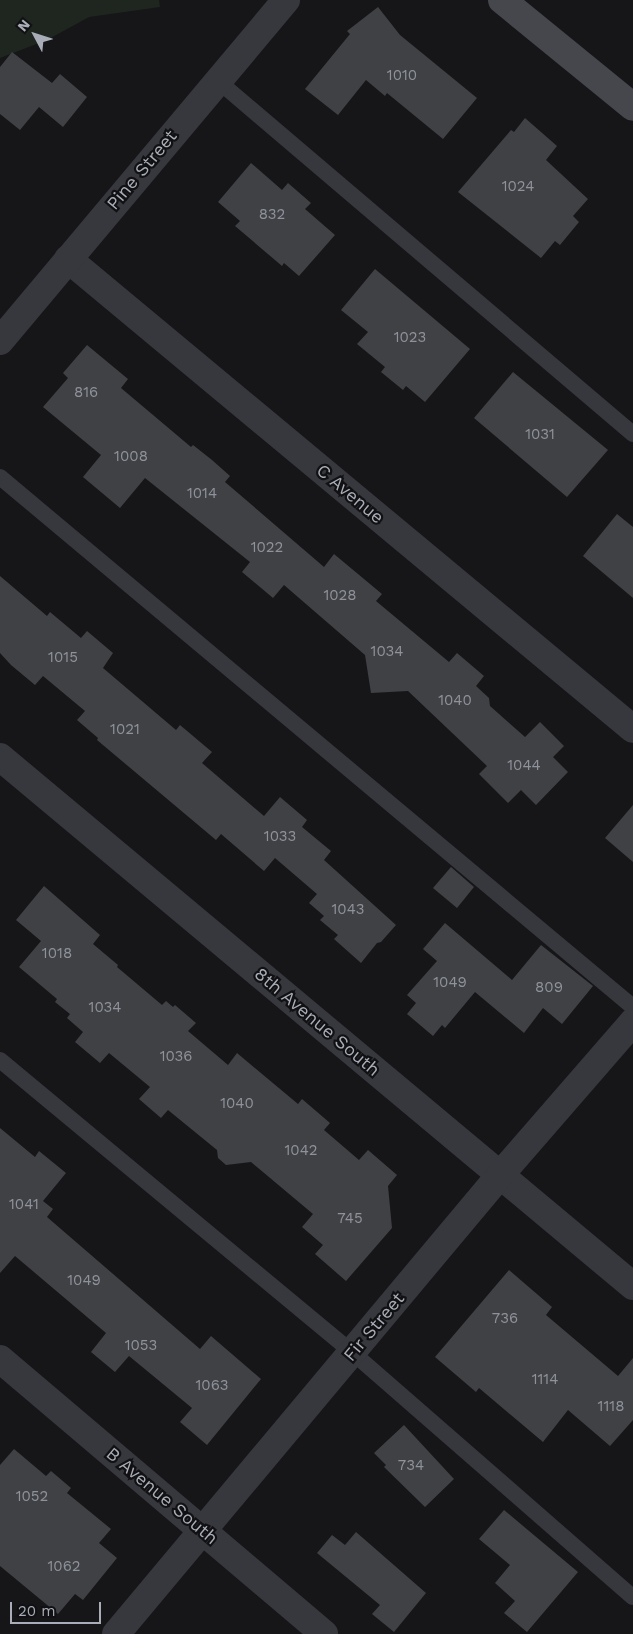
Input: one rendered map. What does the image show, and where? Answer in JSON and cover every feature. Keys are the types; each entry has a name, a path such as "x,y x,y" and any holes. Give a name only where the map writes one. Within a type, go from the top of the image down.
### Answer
{"main road":[{"path":"502,0 633,107"}],"street":[{"name":"Pine Street","path":"0,340 286,0"},
{"name":"C Avenue","path":"68,259 633,729"},
{"name":"8th Avenue South","path":"0,757 633,1286"},
{"name":"Fir Street","path":"116,1634 205,1532 500,1175 633,1022"},
{"name":"B Avenue South","path":"0,1359 324,1634"}],"lane":[{"path":"217,80 633,434"},
{"path":"0,477 633,1007"},
{"path":"0,1060 353,1353 633,1597"}],"shaded area":[{"path":"0,0 159,0 160,7 89,17 47,40 0,58"}],"building":[{"path":"378,7 400,35 477,98 443,139 387,93 385,96 366,80 338,115 305,89 350,34 347,31"},
{"path":"12,52 52,83 60,74 87,97 63,127 39,107 20,130 0,114 0,67"},
{"path":"525,118 557,146 546,160 588,199 573,216 579,222 560,245 555,241 541,258 458,192 511,130 514,132"},
{"path":"251,163 282,190 288,183 311,203 305,209 335,235 299,276 284,263 282,266 235,226 240,221 218,202"},
{"path":"375,269 470,349 425,402 406,386 403,390 381,372 385,367 357,344 368,332 341,310"},
{"path":"87,345 128,379 121,388 191,447 193,445 212,460 230,476 225,482 324,567 334,554 382,594 376,601 449,662 457,653 484,676 476,686 489,698 490,706 525,737 540,722 564,746 553,757 568,772 536,805 521,790 508,803 479,774 487,766 408,691 371,693 365,655 284,585 273,598 242,572 250,562 145,478 120,508 83,477 101,455 43,407 68,378 63,373"},
{"path":"513,372 608,450 567,497 474,418"},
{"path":"617,514 633,527 633,598 583,556"},
{"path":"0,576 47,616 50,612 81,638 87,631 113,653 103,668 176,730 180,725 212,752 202,763 264,816 280,797 307,820 302,827 331,851 324,860 396,925 381,942 377,943 361,963 334,939 338,935 320,920 324,916 309,903 317,894 275,858 264,871 221,834 216,840 97,740 98,738 77,720 85,711 43,676 35,685 11,665 0,653"},
{"path":"633,805 633,862 605,838"},
{"path":"451,867 474,887 457,908 433,888"},
{"path":"44,886 100,935 93,944 118,965 117,967 162,1005 166,1001 173,1007 175,1005 196,1023 188,1031 228,1065 237,1053 298,1104 302,1099 330,1123 324,1130 359,1160 368,1150 397,1175 388,1186 392,1228 346,1281 315,1254 323,1245 302,1227 313,1214 251,1162 226,1165 218,1158 217,1150 168,1110 161,1118 139,1099 150,1087 109,1053 100,1063 75,1042 83,1032 67,1018 70,1014 55,1002 57,999 19,967 41,941 16,920"},
{"path":"445,923 512,980 541,945 593,986 562,1024 543,1008 524,1033 475,992 445,1028 442,1025 433,1036 407,1014 416,1003 407,995 437,961 423,949"},
{"path":"0,1128 35,1157 39,1151 66,1173 43,1201 53,1209 47,1217 200,1349 211,1336 261,1379 207,1445 180,1422 192,1408 129,1356 115,1372 91,1352 106,1333 15,1256 0,1273"},
{"path":"509,1270 552,1307 546,1315 618,1376 633,1358 633,1420 610,1446 568,1410 543,1442 479,1388 476,1392 435,1357"},
{"path":"404,1425 454,1479 425,1507 384,1467 386,1465 374,1453"},
{"path":"14,1449 46,1476 51,1471 71,1488 67,1493 111,1529 99,1543 117,1558 83,1600 75,1594 58,1614 0,1566 0,1465"},
{"path":"504,1510 578,1572 527,1632 504,1613 515,1601 495,1583 510,1565 479,1539"},
{"path":"356,1532 426,1593 394,1632 372,1614 380,1605 317,1553 332,1535 345,1545"}]}
